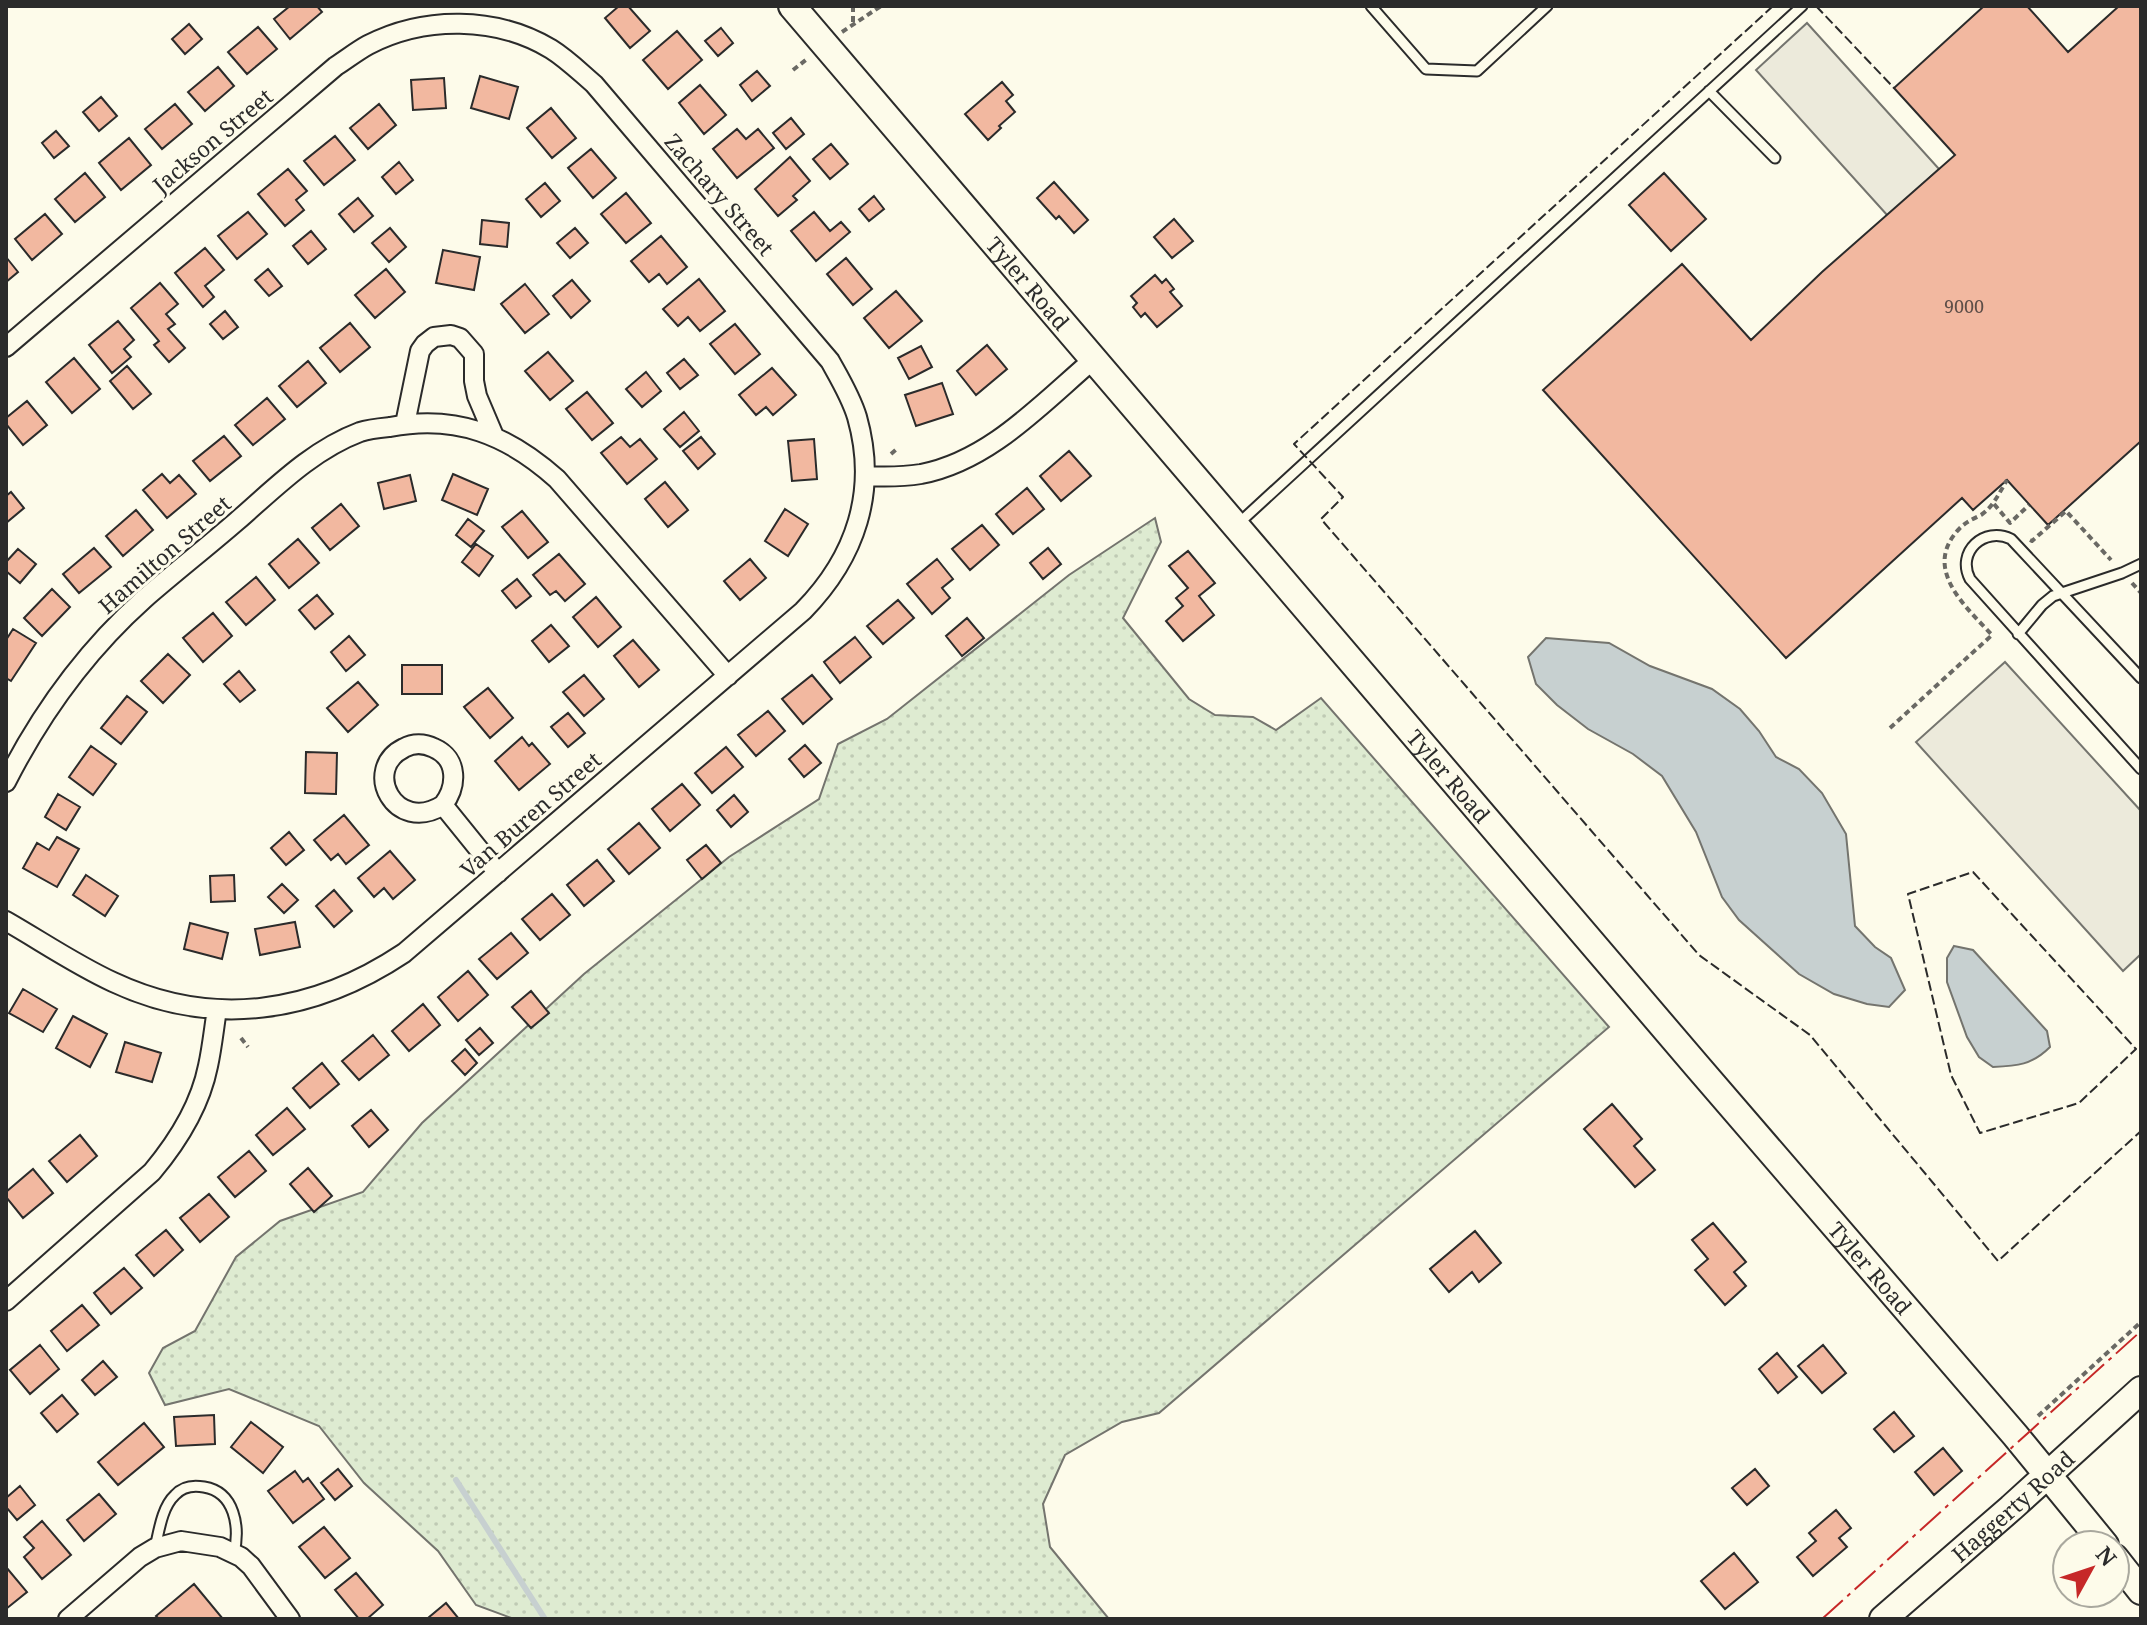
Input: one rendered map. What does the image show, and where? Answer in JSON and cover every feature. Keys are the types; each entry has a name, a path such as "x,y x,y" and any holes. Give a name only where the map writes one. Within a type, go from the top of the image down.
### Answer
{"street":[{"name":"Tyler Road","path":"795,7 2092,1529"},
{"name":"Jackson Street","path":"6,347 336,66 366,46 393,34 459,14"},
{"name":"Zachary Street","path":"459,14 531,39 567,60 594,84 830,361 857,417 865,476"},
{"path":"405,424 420,351 434,337 451,335 460,338 474,354 477,396 494,436"},
{"path":"865,476 921,474 973,456 997,441 1094,359"},
{"name":"Hamilton Street","path":"6,782 26,742 59,693 97,647 145,598 299,468 330,447 361,432 405,424 440,423 474,429 494,436 536,460 557,479 728,676"},
{"name":"Van Buren Street","path":"6,921 90,970 136,992 186,1005 254,1010 326,994 358,980 404,953 803,611 831,579 846,555 863,501 865,476"},
{"path":"443,805 498,873"},
{"path":"6,1301 152,1172 166,1155 196,1103 208,1068 217,1009"},
{"name":"Haggerty Road","path":"1883,1619 2141,1390"},
{"path":"68,1619 140,1557 155,1548 181,1541 200,1542 234,1553 251,1566 290,1619"}],"lane":[{"path":"1371,6 1426,69 1477,71 1547,6"},
{"path":"1236,525 1802,6"},
{"path":"1709,91 1775,158"},
{"path":"2141,678 2011,539 1995,535 1975,543 1968,553 1966,572 1975,585 2141,769"},
{"path":"2018,634 2053,596 2141,564"},
{"path":"155,1548 167,1505 173,1496 189,1486 198,1486 220,1493 230,1504 238,1536 234,1553"}],"path":[{"path":"853,6 853,24"},
{"path":"891,454 898,448"},
{"path":"1890,728 1992,635 1958,598 1948,583 1945,571 1948,547 1959,529 1994,504 2007,480"},
{"path":"1994,504 2020,530"},
{"path":"2010,523 2029,505"},
{"path":"2026,536 2032,541 2066,511 2112,561"},
{"path":"2132,583 2141,593"},
{"path":"241,1038 248,1047"},
{"path":"2038,1416 2141,1322"}],"green space":[{"path":"1155,518 1161,542 1123,618 1189,699 1215,715 1253,717 1276,730 1321,698 1609,1027 1159,1413 1122,1422 1065,1455 1043,1504 1050,1547 1109,1619 514,1619 476,1605 438,1551 364,1483 319,1426 229,1389 165,1405 149,1373 163,1348 195,1331 236,1257 280,1221 363,1192 422,1123 584,974 729,857 819,799 838,744 887,719 1069,575"}],"shaded area":[{"path":"1807,23 1939,169 1888,216 1756,70"},
{"path":"1546,638 1609,643 1650,666 1712,689 1740,709 1776,757 1799,769 1822,793 1846,834 1855,926 1875,947 1891,958 1905,990 1889,1007 1834,994 1799,974 1739,920 1722,897 1696,832 1662,776 1633,754 1588,729 1536,684 1528,657"},
{"path":"2005,662 2141,811 2141,954 2123,971 1916,742"},
{"path":"1954,946 1973,950 2047,1031 2050,1047 2037,1058 1993,1067 1979,1057 1967,1037 1947,982 1947,958"}],"building":[{"path":"290,6 317,6 322,12 290,39 274,19"},
{"path":"619,6 628,6 650,31 630,48 605,18"},
{"path":"1984,6 2027,6 2068,52 2119,6 2141,6 2141,441 2048,525 2007,480 1973,510 1962,498 1786,658 1543,390 1682,264 1751,340 1822,272 1955,155 1894,88"},
{"path":"189,24 202,39 185,54 172,39"},
{"path":"258,27 277,49 247,74 228,52"},
{"path":"721,28 733,43 718,56 705,41"},
{"path":"677,31 702,60 668,89 643,60"},
{"path":"218,67 234,86 205,111 188,92"},
{"path":"757,71 770,86 752,101 740,85"},
{"path":"480,76 518,87 509,119 471,108"},
{"path":"444,78 446,108 413,110 411,80"},
{"path":"1002,82 1013,95 1006,101 1015,112 988,140 965,114"},
{"path":"700,85 726,115 704,134 679,103"},
{"path":"101,97 117,116 99,131 83,112"},
{"path":"175,104 192,124 162,149 145,129"},
{"path":"379,104 396,125 368,149 350,128"},
{"path":"551,108 576,138 552,158 527,128"},
{"path":"791,118 804,134 786,149 773,133"},
{"path":"737,129 746,139 758,129 774,148 737,178 713,149"},
{"path":"56,131 69,146 54,158 42,143"},
{"path":"335,136 355,160 324,185 304,161"},
{"path":"129,138 151,165 121,190 99,163"},
{"path":"831,144 848,164 830,179 813,159"},
{"path":"591,149 616,178 593,198 568,168"},
{"path":"790,157 810,181 793,196 797,200 778,216 755,189"},
{"path":"399,162 413,180 396,194 382,177"},
{"path":"288,169 307,191 296,200 304,210 285,226 258,194"},
{"path":"85,173 105,197 75,222 55,199"},
{"path":"1664,173 1706,219 1671,251 1629,205"},
{"path":"1054,182 1088,220 1074,233 1037,198"},
{"path":"545,183 560,201 541,217 526,199"},
{"path":"626,193 651,223 626,243 601,214"},
{"path":"874,196 884,209 869,221 859,209"},
{"path":"358,198 373,216 354,232 339,214"},
{"path":"248,212 267,234 237,259 218,236"},
{"path":"814,212 830,231 841,222 850,232 816,261 791,231"},
{"path":"45,214 62,234 32,260 15,239"},
{"path":"1174,219 1193,241 1172,258 1154,237"},
{"path":"482,220 509,223 507,247 480,244"},
{"path":"390,228 406,247 389,262 372,243"},
{"path":"575,228 588,243 570,258 557,243"},
{"path":"311,231 326,249 308,264 293,246"},
{"path":"661,236 687,267 667,284 659,274 649,282 631,261"},
{"path":"205,248 224,270 205,286 214,297 203,307 175,273"},
{"path":"443,250 480,257 474,290 436,283"},
{"path":"6,257 18,272 6,282"},
{"path":"846,258 872,289 853,305 827,274"},
{"path":"268,269 282,286 269,296 255,280"},
{"path":"386,269 405,292 375,318 355,295"},
{"path":"1155,275 1162,283 1166,279 1174,289 1170,292 1182,306 1157,327 1145,313 1141,317 1133,307 1137,303 1131,296"},
{"path":"699,279 725,311 700,331 688,317 678,326 663,309"},
{"path":"572,280 590,301 571,318 553,296"},
{"path":"160,283 178,304 166,314 175,324 168,329 185,348 169,362 154,345 159,341 131,308"},
{"path":"525,284 549,314 525,333 501,304"},
{"path":"896,291 922,321 889,348 864,318"},
{"path":"225,311 238,327 223,339 210,324"},
{"path":"118,321 134,340 124,349 131,357 112,373 89,345"},
{"path":"350,323 370,347 340,372 320,348"},
{"path":"735,324 760,354 735,374 710,344"},
{"path":"987,345 1007,369 976,395 957,371"},
{"path":"921,346 932,367 909,379 898,358"},
{"path":"548,352 573,381 550,400 525,371"},
{"path":"74,358 100,389 72,413 46,382"},
{"path":"684,359 698,375 680,389 667,373"},
{"path":"308,361 326,383 297,407 279,386"},
{"path":"127,366 151,394 133,409 110,381"},
{"path":"772,368 796,395 773,415 766,407 756,415 739,395"},
{"path":"646,372 661,391 642,407 626,389"},
{"path":"942,383 953,414 916,426 905,395"},
{"path":"587,392 613,423 592,440 566,409"},
{"path":"267,398 285,419 253,445 235,425"},
{"path":"27,401 47,425 23,445 6,424 6,418"},
{"path":"684,412 699,431 680,447 664,429"},
{"path":"224,436 241,456 210,481 193,461"},
{"path":"621,437 630,447 640,439 657,459 627,484 601,453"},
{"path":"701,437 715,454 698,469 683,451"},
{"path":"814,439 817,479 792,481 788,441"},
{"path":"1069,451 1091,476 1061,501 1040,476"},
{"path":"162,474 170,483 179,475 196,494 167,518 143,490"},
{"path":"453,474 488,489 477,515 442,500"},
{"path":"410,475 416,501 384,509 378,483"},
{"path":"665,482 688,510 668,527 645,499"},
{"path":"1027,488 1044,509 1013,534 996,514"},
{"path":"11,492 24,508 6,523 6,496"},
{"path":"341,504 359,526 330,550 312,528"},
{"path":"785,509 808,524 788,556 765,541"},
{"path":"136,510 153,530 123,556 106,536"},
{"path":"522,511 548,542 528,558 502,527"},
{"path":"468,519 484,531 471,547 456,535"},
{"path":"982,525 999,545 970,570 952,549"},
{"path":"298,539 319,563 289,588 269,564"},
{"path":"476,544 493,556 479,576 462,562"},
{"path":"94,548 111,567 79,593 63,574"},
{"path":"1048,548 1061,564 1043,579 1030,563"},
{"path":"18,549 36,564 20,583 6,571 6,562"},
{"path":"1188,551 1215,583 1199,596 1214,615 1183,641 1166,621 1183,606 1176,598 1188,588 1169,566"},
{"path":"559,554 585,584 565,601 556,591 550,595 533,575"},
{"path":"750,559 766,578 740,600 724,581"},
{"path":"937,559 953,579 942,588 950,598 932,614 907,584"},
{"path":"256,577 275,600 246,625 226,602"},
{"path":"517,579 531,596 516,608 502,591"},
{"path":"52,589 70,607 42,636 24,618"},
{"path":"317,595 333,614 315,629 299,610"},
{"path":"596,597 621,627 598,647 573,617"},
{"path":"898,600 914,618 883,644 867,626"},
{"path":"213,613 232,636 203,662 183,638"},
{"path":"967,618 984,638 962,656 946,636"},
{"path":"551,625 569,646 549,662 532,641"},
{"path":"13,629 36,643 11,681 6,678 6,640"},
{"path":"349,636 365,655 346,671 331,652"},
{"path":"855,637 871,657 840,683 824,662"},
{"path":"633,640 659,670 639,687 614,656"},
{"path":"168,654 190,675 163,703 141,681"},
{"path":"402,665 442,665 442,694 402,694"},
{"path":"239,671 255,690 240,702 224,684"},
{"path":"584,675 604,699 584,716 563,692"},
{"path":"812,675 832,699 803,724 782,699"},
{"path":"358,682 378,705 348,732 327,708"},
{"path":"488,688 513,718 490,738 464,707"},
{"path":"127,696 147,712 121,744 101,728"},
{"path":"768,711 785,731 756,756 738,735"},
{"path":"568,713 585,733 568,747 551,727"},
{"path":"522,737 529,746 532,743 550,764 519,790 495,761"},
{"path":"805,745 821,763 804,777 789,759"},
{"path":"91,746 116,764 93,795 69,777"},
{"path":"726,747 743,767 712,793 695,773"},
{"path":"306,752 337,753 336,794 305,793"},
{"path":"682,784 700,805 670,831 652,809"},
{"path":"58,794 80,807 66,830 45,817"},
{"path":"734,795 748,812 731,827 717,810"},
{"path":"344,815 369,845 346,864 338,854 331,860 314,840"},
{"path":"639,823 660,848 629,874 608,849"},
{"path":"289,832 304,850 286,865 271,848"},
{"path":"57,837 79,849 57,887 23,868 37,843 49,850"},
{"path":"706,845 721,863 702,879 687,860"},
{"path":"390,851 415,880 393,899 384,888 374,897 358,878"},
{"path":"597,860 614,881 584,906 567,885"},
{"path":"86,875 118,896 105,916 73,895"},
{"path":"234,875 235,901 211,902 210,876"},
{"path":"282,884 298,900 284,913 268,897"},
{"path":"334,890 352,911 334,927 316,906"},
{"path":"552,894 570,915 540,940 522,919"},
{"path":"295,922 300,947 260,955 255,929"},
{"path":"190,923 228,933 222,959 184,949"},
{"path":"511,933 528,953 497,979 479,959"},
{"path":"468,971 488,995 458,1021 438,997"},
{"path":"23,989 57,1009 43,1032 9,1013"},
{"path":"531,991 549,1013 531,1028 512,1007"},
{"path":"423,1004 440,1025 409,1051 392,1031"},
{"path":"73,1016 107,1034 90,1067 56,1048"},
{"path":"480,1028 493,1043 479,1055 466,1040"},
{"path":"373,1035 389,1055 359,1080 342,1061"},
{"path":"125,1042 161,1053 152,1082 116,1072"},
{"path":"465,1049 477,1063 465,1075 452,1061"},
{"path":"322,1063 339,1084 310,1108 293,1088"},
{"path":"1612,1104 1642,1139 1634,1146 1655,1170 1635,1187 1584,1129"},
{"path":"287,1108 305,1129 273,1155 256,1135"},
{"path":"371,1110 388,1130 369,1147 352,1126"},
{"path":"80,1135 97,1156 67,1182 49,1161"},
{"path":"249,1151 266,1171 235,1197 218,1177"},
{"path":"308,1168 332,1196 314,1212 290,1184"},
{"path":"33,1169 53,1193 23,1218 6,1197 6,1192"},
{"path":"209,1194 229,1217 200,1242 180,1218"},
{"path":"1713,1223 1746,1262 1734,1272 1746,1286 1725,1305 1695,1270 1708,1259 1692,1240"},
{"path":"166,1230 183,1250 154,1276 136,1255"},
{"path":"1475,1231 1501,1263 1479,1282 1472,1272 1449,1292 1430,1269"},
{"path":"124,1268 142,1288 111,1314 94,1293"},
{"path":"82,1305 99,1325 67,1351 51,1331"},
{"path":"40,1345 59,1369 30,1394 10,1370"},
{"path":"1823,1345 1846,1373 1822,1393 1798,1366"},
{"path":"1777,1353 1797,1377 1778,1393 1759,1369"},
{"path":"103,1361 117,1377 95,1395 82,1380"},
{"path":"62,1395 78,1414 57,1432 41,1413"},
{"path":"1894,1412 1914,1436 1894,1452 1874,1429"},
{"path":"214,1415 215,1444 176,1446 174,1417"},
{"path":"251,1422 283,1447 263,1473 231,1447"},
{"path":"144,1423 164,1447 118,1485 98,1462"},
{"path":"1943,1448 1962,1471 1934,1495 1915,1472"},
{"path":"338,1469 352,1486 335,1500 321,1483"},
{"path":"1755,1469 1769,1486 1747,1505 1732,1488"},
{"path":"295,1471 303,1482 308,1478 324,1499 293,1523 268,1491"},
{"path":"20,1486 35,1505 17,1520 6,1507 6,1498"},
{"path":"99,1494 116,1514 84,1541 67,1520"},
{"path":"1836,1510 1851,1528 1839,1538 1847,1547 1813,1576 1797,1557 1816,1541 1809,1533"},
{"path":"42,1521 71,1555 42,1579 24,1557 34,1548 24,1537"},
{"path":"324,1527 350,1558 325,1578 299,1547"},
{"path":"1734,1553 1758,1582 1725,1609 1701,1581"},
{"path":"6,1567 27,1592 6,1609"},
{"path":"356,1573 383,1605 367,1619 359,1619 335,1590"},
{"path":"194,1584 223,1619 159,1619 156,1616"},
{"path":"446,1603 459,1619 428,1619 428,1618"}],"waterway":[{"path":"456,1480 545,1619"}],"fence":[{"path":"1773,6 1294,444 1343,497 1321,519 1699,955 1810,1035 1998,1261 2141,1131"},
{"path":"1816,6 1894,88"},
{"path":"1973,872 2136,1049 2079,1103 1980,1133 1951,1075 1908,894 1973,872"}],"power":[{"path":"1822,1619 2141,1331"}]}
